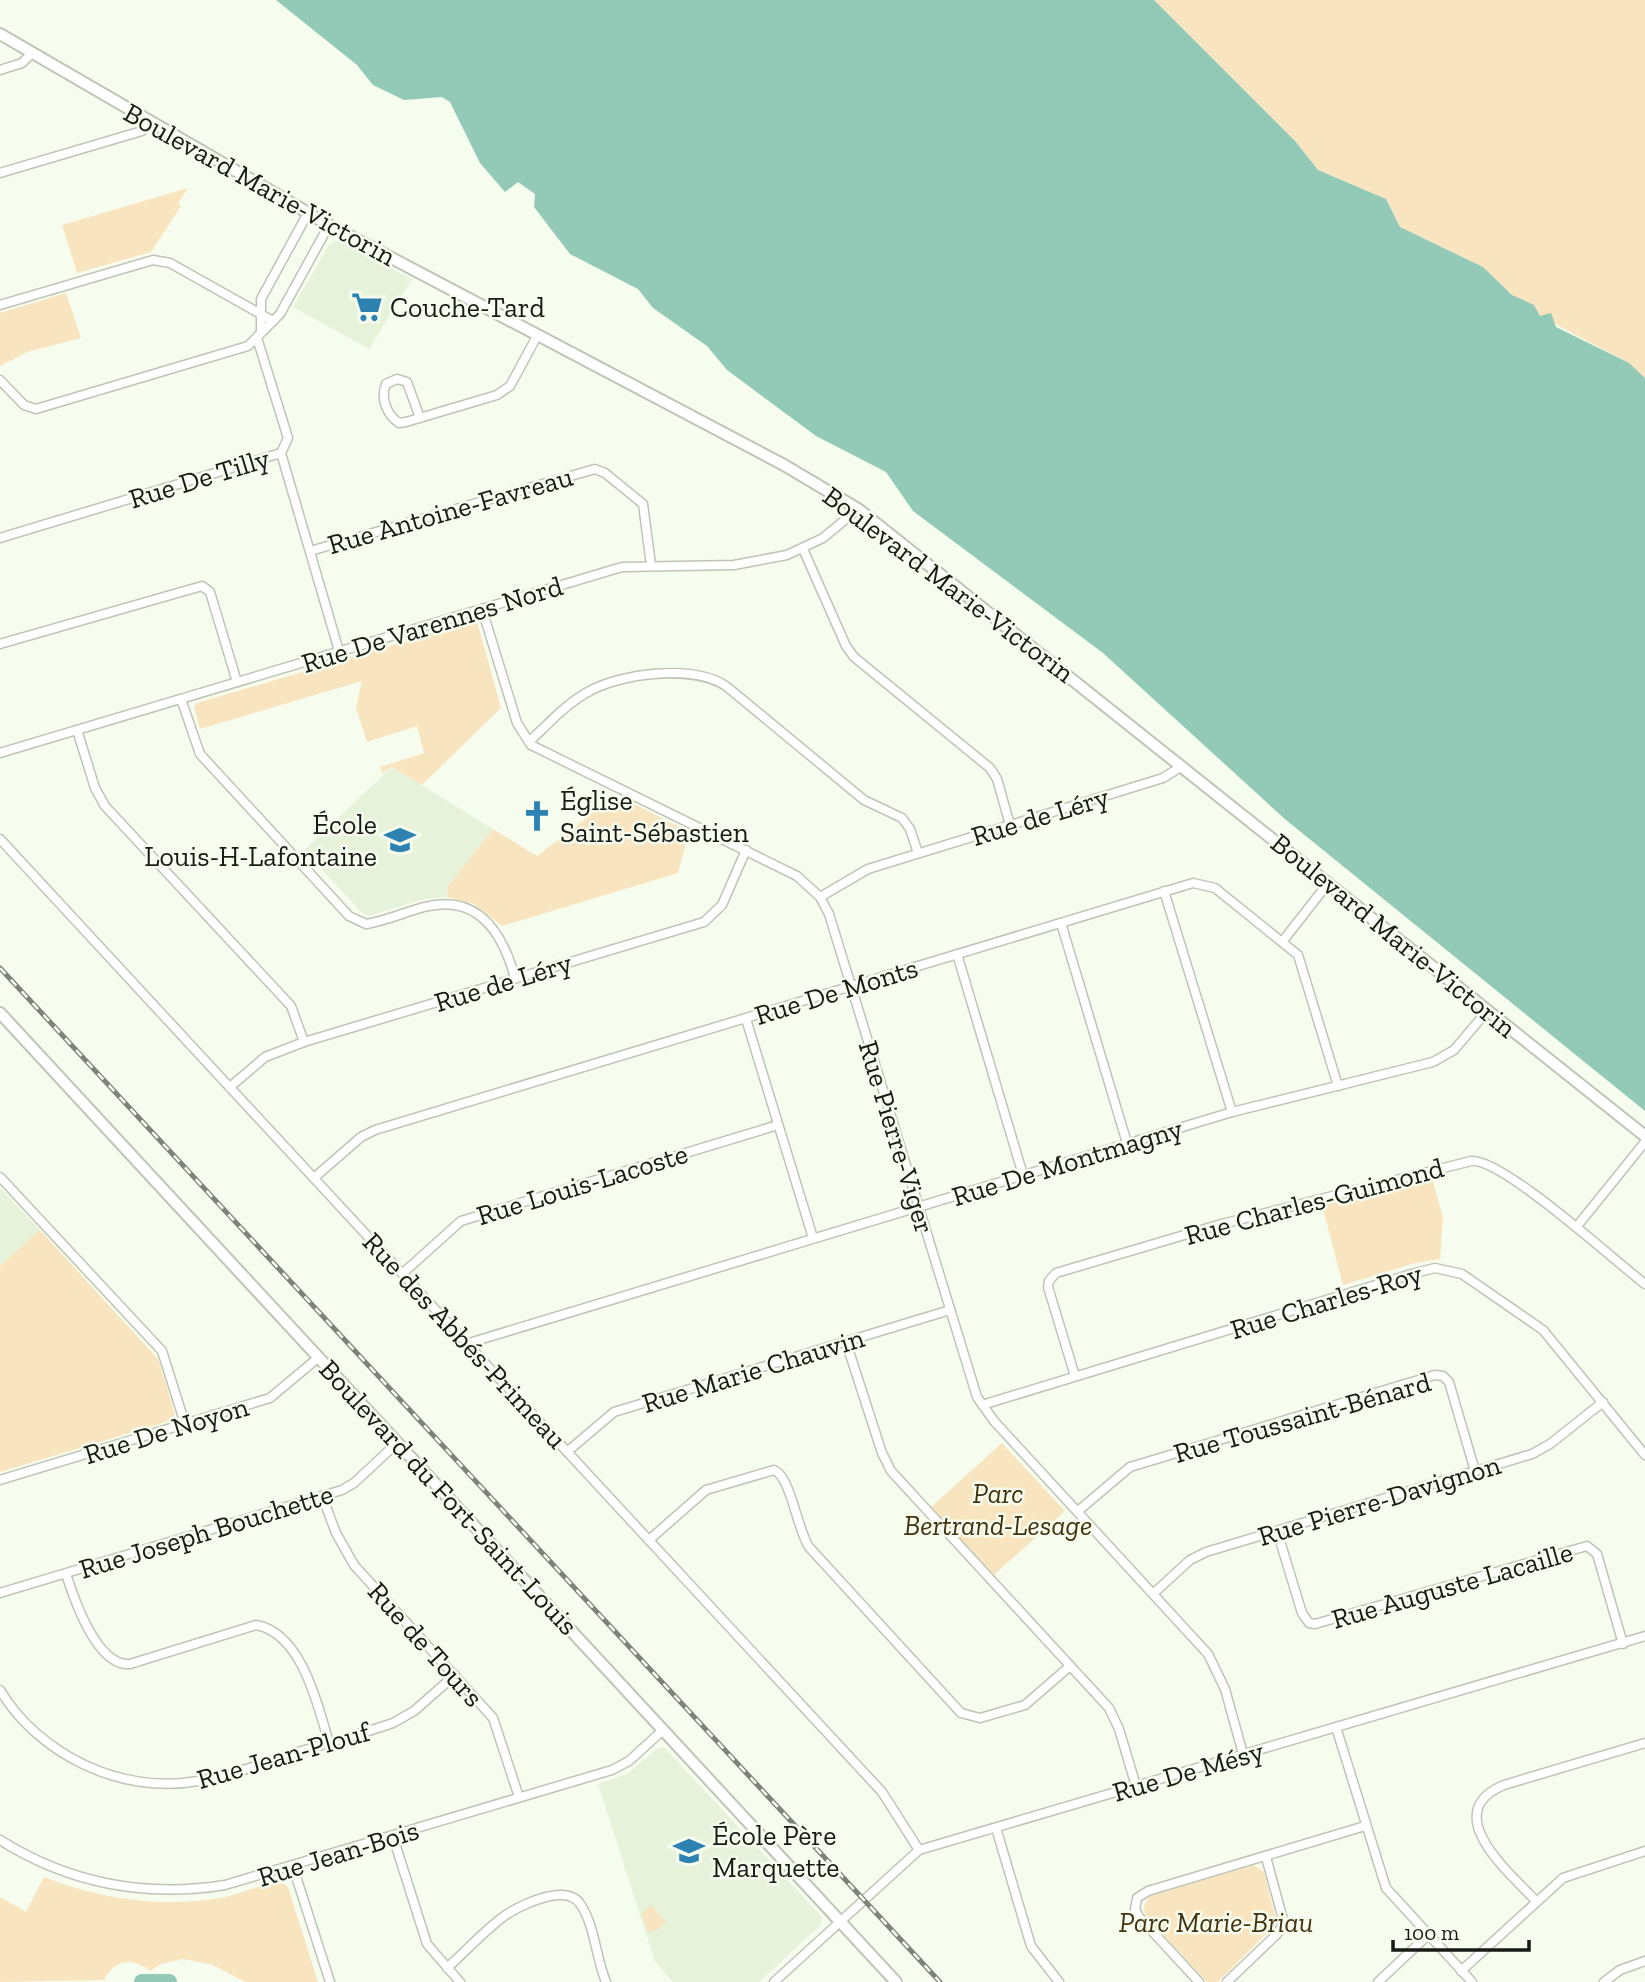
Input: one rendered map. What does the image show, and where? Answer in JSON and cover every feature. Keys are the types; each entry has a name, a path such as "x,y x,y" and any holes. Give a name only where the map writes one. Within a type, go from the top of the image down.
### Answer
{"street":[{"name":"Boulevard Marie-Victorin","path":"0,34 330,225 784,465 858,509 1645,1136"},
{"path":"0,70 22,63 32,53"},
{"path":"0,173 142,131 150,122"},
{"path":"259,314 261,299 309,213"},
{"path":"0,380 24,405 42,408 248,346 272,321 330,225"},
{"path":"0,305 153,260 170,263 272,321"},
{"name":"Rue De Tilly","path":"0,538 281,453 288,438 259,335 259,314"},
{"path":"420,418 407,382 397,379 386,384 383,394 390,416 399,422 420,418 505,392 537,336"},
{"path":"281,453 339,651"},
{"name":"Rue Antoine-Favreau","path":"310,551 595,469 605,473 643,504 651,565"},
{"name":"Rue De Varennes Nord","path":"0,753 622,567 745,564 803,549 823,538 858,509"},
{"path":"803,549 849,651 990,768 997,779 1010,825"},
{"path":"0,644 202,586 210,592 237,682"},
{"path":"482,609 517,723 528,742 574,701 593,688 640,676 706,677 726,687 864,800 902,818 910,828 918,853"},
{"path":"181,699 200,754 349,916 366,924 436,905 466,909 497,931 506,948 515,978"},
{"path":"77,730 95,788 105,806 291,1006 304,1042"},
{"name":"Rue Pierre-Viger","path":"528,742 797,876 820,897 829,914 950,1310 982,1405 1198,1640 1225,1689 1243,1754"},
{"name":"Rue de Léry","path":"820,897 861,871 1163,778 1182,766"},
{"name":"Rue des Abbés-Primeau","path":"0,839 882,1792 919,1850"},
{"name":"Rue de Léry","path":"230,1087 265,1057 304,1042 709,919 722,905 746,850"},
{"path":"1282,942 1329,882"},
{"name":"Rue De Monts","path":"315,1177 361,1137 375,1130 1193,883 1210,885 1301,960 1338,1086"},
{"path":"1164,891 1232,1112"},
{"path":"1061,923 1127,1143"},
{"path":"957,954 1023,1175"},
{"name":"Rue De Montmagny","path":"469,1343 1232,1112 1441,1059 1454,1050 1488,1010"},
{"name":"Boulevard du Fort-Saint-Louis","path":"0,1013 896,1982"},
{"path":"746,1019 813,1238"},
{"name":"Rue Louis-Lacoste","path":"403,1273 461,1221 778,1125"},
{"path":"1578,1225 1645,1142"},
{"name":"Rue Charles-Guimond","path":"1075,1376 1049,1293 1049,1281 1056,1273 1230,1222 1476,1160 1489,1164 1578,1225 1645,1284"},
{"path":"0,1177 162,1351 185,1424"},
{"name":"Rue Charles-Roy","path":"982,1405 1415,1273 1444,1269 1471,1279 1543,1330 1645,1455"},
{"name":"Rue Marie Chauvin","path":"568,1451 614,1412 950,1310"},
{"path":"846,1342 882,1453 891,1471 1115,1718 1136,1786"},
{"name":"Rue De Noyon","path":"0,1480 270,1398 319,1357"},
{"name":"Rue Toussaint-Bénard","path":"1078,1511 1130,1467 1435,1375 1444,1376 1449,1382 1475,1471"},
{"name":"Rue Pierre-Davignon","path":"1154,1593 1198,1556 1540,1450 1603,1402"},
{"name":"Rue Joseph Bouchette","path":"0,1593 322,1496 354,1483 397,1443"},
{"path":"649,1540 706,1490 774,1470 784,1478 800,1532 809,1548 961,1713 980,1718 1025,1705 1070,1666"},
{"name":"Rue de Tours","path":"322,1496 335,1533 354,1565 493,1718 519,1797"},
{"name":"Rue Auguste Lacaille","path":"1277,1531 1302,1613 1309,1623 1315,1624 1587,1546 1597,1554 1623,1644"},
{"path":"66,1574 78,1611 107,1655 117,1663 130,1664 256,1625 268,1628 295,1655 309,1677 329,1742"},
{"name":"Rue De Mésy","path":"774,1982 919,1850 1645,1636"},
{"name":"Rue Jean-Plouf","path":"0,1690 27,1724 61,1752 87,1766 137,1781 196,1782 400,1720 421,1706 455,1675"},
{"path":"1336,1727 1386,1888 1427,1936 1472,1982"},
{"name":"Rue Jean-Bois","path":"0,1840 62,1872 143,1890 205,1889 293,1867 622,1767 663,1730"},
{"path":"1536,1901 1482,1841 1477,1823 1482,1804 1493,1791 1503,1785 1645,1743"},
{"path":"1199,1982 1139,1917 1135,1909 1138,1898 1147,1891 1365,1826"},
{"path":"996,1828 1031,1946 1059,1982"},
{"path":"393,1837 427,1944 460,1982"},
{"path":"1461,1971 1536,1901 1570,1874 1645,1851"},
{"path":"1227,1982 1277,1934 1284,1923 1266,1857"},
{"path":"293,1867 330,1982"},
{"path":"447,1968 502,1917 522,1906 561,1894 569,1895 581,1903 606,1982"},
{"path":"1378,1982 1427,1936"},
{"path":"1604,1982 1620,1970 1645,1961"}],"shaded area":[{"path":"336,240 412,279 369,349 293,307 329,245"},
{"name":"École Louis-H-Lafontaine","path":"392,767 493,829 448,886 447,897 424,899 369,916 363,914 304,850"},
{"path":"0,1188 40,1230 0,1266"},
{"name":"École Père Marquette","path":"658,1748 665,1748 822,1917 821,1925 759,1982 673,1982 655,1962 598,1784 627,1774"}],"green space":[{"path":"1154,0 1645,0 1645,378 1629,363 1540,316 1534,305 1512,295 1483,267 1400,227 1386,199 1318,170 1296,142"},
{"path":"188,188 178,203 181,206 151,252 77,273 62,225"},
{"path":"66,293 81,338 27,352 0,366 0,313"},
{"path":"472,622 478,625 501,708 422,785 392,767 382,773 380,767 424,753 417,726 367,742 356,708 362,681 200,729 194,707 197,703"},
{"path":"616,795 689,832 678,873 502,926 474,904 447,897 448,886 493,829 537,856"},
{"path":"1432,1178 1443,1217 1440,1259 1415,1263 1343,1285 1322,1205"},
{"path":"40,1230 158,1359 175,1414 169,1421 0,1472 0,1266"},
{"name":"Parc Bertrand-Lesage","path":"1002,1443 1065,1511 994,1575 931,1507"},
{"name":"Parc Marie-Briau","path":"1254,1865 1264,1872 1277,1923 1218,1982 1207,1982 1145,1915 1144,1905 1150,1896"},
{"path":"44,1877 108,1896 153,1902 220,1898 269,1884 284,1884 288,1887 318,1982 245,1982 213,1965 183,1959 161,1964 150,1971 137,1964 124,1962 113,1968 104,1980 0,1982 0,1897 26,1912"},
{"path":"651,1905 666,1922 658,1929 648,1932 641,1914"}],"water":[{"path":"276,0 1154,0 1296,142 1318,170 1386,199 1400,227 1483,267 1512,295 1534,305 1540,316 1551,313 1556,327 1629,363 1645,378 1645,1111 1286,820 1103,653 913,511 886,472 816,436 727,370 707,346 653,308 638,289 570,254 534,207 535,194 518,182 505,192 480,163 450,102 442,97 404,100 373,85 357,65"}],"waterway":[{"path":"142,1982 169,1982"}],"railway":[{"path":"0,968 940,1982"}],"place":[{"name":"Couche-Tard","path":"367,307"},
{"name":"Église Saint-Sébastien","path":"537,816"},
{"name":"École Louis-H-Lafontaine","path":"400,840"},
{"name":"École Père Marquette","path":"689,1851"}]}
